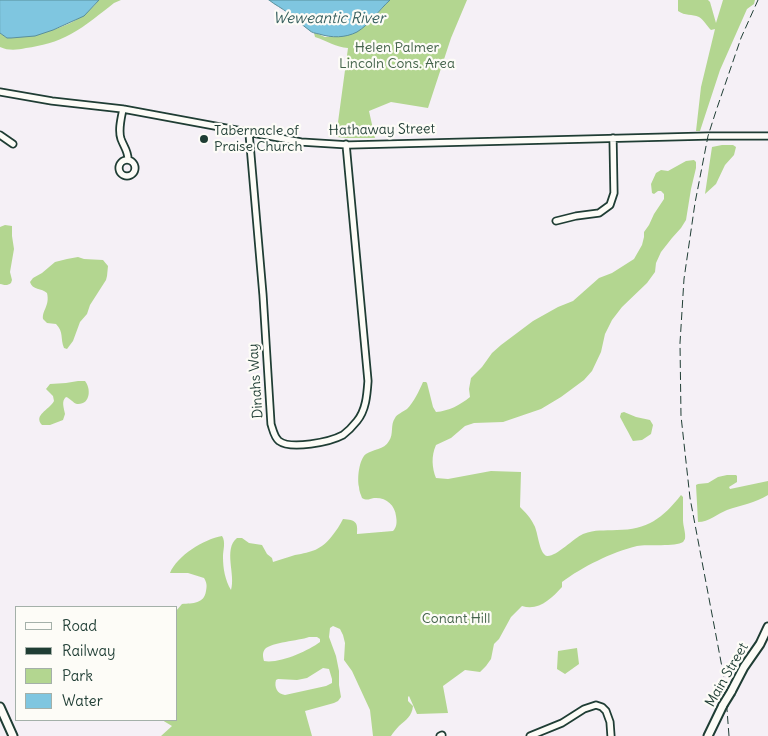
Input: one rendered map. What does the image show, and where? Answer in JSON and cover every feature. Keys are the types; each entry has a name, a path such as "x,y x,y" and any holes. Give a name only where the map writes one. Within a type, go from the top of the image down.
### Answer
{"main road":[{"name":"Main Street","path":"708,736 723,705 744,667 760,644 768,627"},
{"path":"760,644 768,635"},
{"path":"0,708 13,736"}],"street":[{"name":"Hathaway Street","path":"0,92 52,101 123,109 301,142 346,144 768,136"},
{"path":"123,109 120,132 127,150 128,159"},
{"name":"Dinahs Way","path":"249,133 263,295 271,424 277,440 285,444 299,445 322,442 343,434 357,421 367,399 368,374 346,144"},
{"path":"0,135 13,144"},
{"path":"556,221 600,213 610,205 614,193 613,138"},
{"path":"530,736 562,723 584,709 596,705 606,710 610,722 611,736"}],"green space":[{"path":"99,0 121,0 114,3 82,27 60,39 43,45 19,49 10,50 0,47 0,33 7,38 11,38 59,28 90,10"},
{"name":"Helen Palmer Lincoln Cons. Area","path":"374,0 467,0 451,38 428,108 391,102 369,111 375,138 336,137 348,48 315,37 314,33 325,37 344,36 375,16 388,2"},
{"path":"678,0 708,0 716,23 723,0 755,0 754,4 747,9 720,70 700,131 696,131 701,87 715,29 711,30 699,17 683,14 678,11"},
{"path":"733,145 736,147 734,155 725,165 716,184 705,194 712,147"},
{"name":"Conant Hill","path":"694,160 696,162 686,220 661,252 656,263 655,272 647,283 622,307 612,320 592,371 584,380 541,409 503,422 474,423 465,426 451,438 436,445 433,453 433,462 436,478 448,479 491,471 521,472 520,507 533,522 540,547 547,556 555,554 579,536 588,532 637,528 646,525 668,510 681,495 683,497 685,534 683,542 679,544 637,546 618,552 570,576 562,582 562,587 544,603 534,607 522,606 511,617 499,639 494,644 491,659 486,666 480,672 465,670 443,686 448,713 417,714 409,696 408,701 413,706 411,712 408,718 391,736 373,736 370,710 352,671 344,660 345,643 343,635 340,629 333,626 330,628 329,637 339,671 341,697 334,703 305,711 312,736 161,736 172,726 164,721 178,721 178,609 182,604 200,601 205,595 207,588 204,578 188,573 170,573 179,560 199,545 222,536 224,543 224,570 231,590 230,555 233,543 237,538 242,538 249,543 262,545 273,562 320,547 328,541 343,519 355,522 357,534 393,531 397,520 392,505 386,500 378,498 367,500 362,498 359,490 359,469 366,454 387,444 395,418 410,406 423,382 427,383 436,412 458,405 470,397 471,378 501,345 533,321 573,301 599,278 612,273 634,259 642,245 644,232 664,199 664,194 661,191 652,193 651,184 656,173 661,170 668,171 686,161","holes":["317,637 320,639 320,642 293,656 277,661 264,661 263,652 268,647 279,643","323,668 329,669 332,683 326,686 285,695 276,688 275,683 278,679 297,680 307,678"]},
{"path":"5,225 12,226 14,249 10,272 12,280 8,285 0,284 0,227"},
{"path":"78,257 103,260 108,266 107,276 90,305 87,314 80,322 73,341 67,349 64,348 61,332 56,324 47,323 43,319 48,301 47,293 35,288 30,282 55,262"},
{"path":"85,381 87,384 89,392 85,402 77,404 66,397 63,403 65,414 63,420 50,425 42,425 39,418 54,401 53,396 46,389 50,384"},
{"path":"624,412 650,420 653,425 651,434 642,440 633,441 620,417 621,413"},
{"path":"727,475 737,476 737,482 729,487 730,489 768,481 768,495 727,510 706,521 698,522 696,485 708,483 718,477"},
{"path":"577,648 579,664 565,674 557,669 558,651"}],"water":[{"path":"0,0 99,0 84,16 53,30 35,36 7,38 0,33"},
{"name":"Weweantic River","path":"269,0 390,0 362,29 352,34 338,37 311,32 286,11"}],"railway":[{"path":"729,736 725,683 690,498 681,416 680,343 684,279 695,203 708,136 741,38 758,0"}],"place":[{"name":"Tabernacle of Praise Church","path":"204,139"}]}
